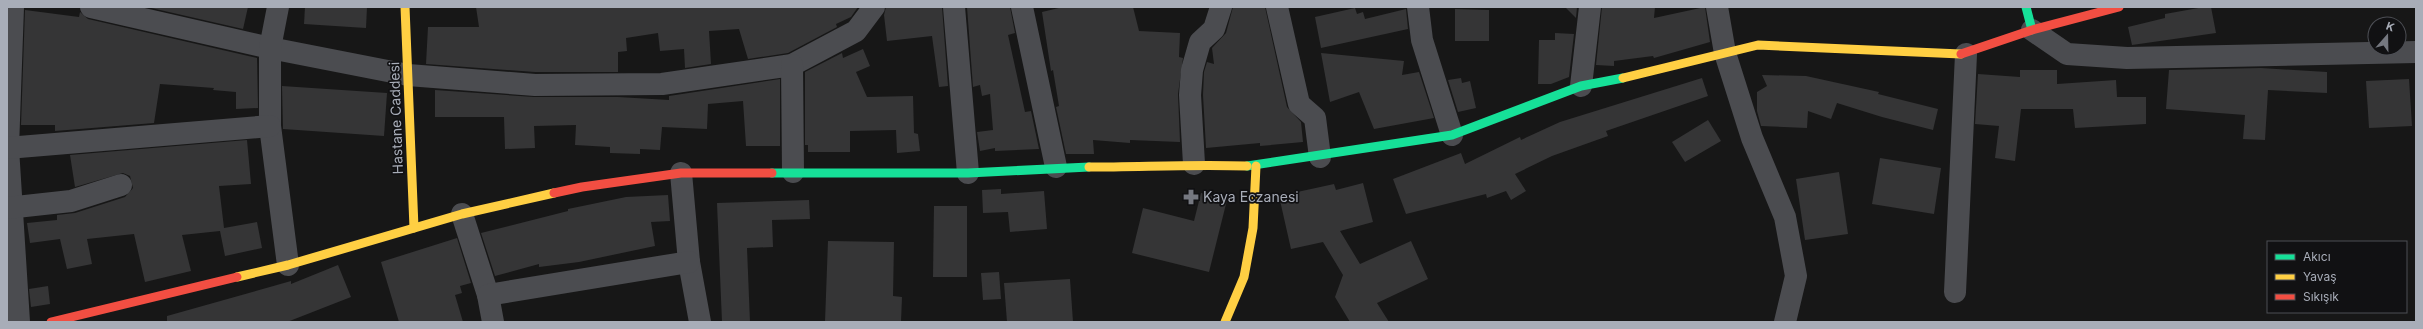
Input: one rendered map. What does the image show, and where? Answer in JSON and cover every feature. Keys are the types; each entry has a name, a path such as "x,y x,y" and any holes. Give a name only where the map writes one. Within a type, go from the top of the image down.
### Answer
{"street":[{"path":"13,7 7,148 9,207 19,322"},
{"path":"91,7 270,48 408,75 535,85 662,84 792,65 856,31 874,7"},
{"path":"278,7 270,48 270,126 288,265"},
{"name":"Hastane Caddesi","path":"405,7 414,228"},
{"path":"954,7 968,173"},
{"path":"1022,7 1056,167"},
{"path":"1194,164 1190,95 1192,70 1200,42 1214,28 1221,7"},
{"path":"1277,7 1299,104 1315,118 1320,157"},
{"path":"1418,7 1422,40 1452,135"},
{"path":"1581,86 1590,7"},
{"path":"1717,7 1725,53 1752,138 1785,217 1796,276 1785,322"},
{"path":"2026,7 2032,30 2067,54 2120,57 2416,52"},
{"path":"51,322 288,265 462,214 582,187 681,173 968,173 1056,167 1174,167 1194,164 1256,166 1452,135 1581,86 1620,79 1758,45 1966,54 2032,30 2119,7"},
{"path":"1955,292 1966,54"},
{"path":"792,65 793,172"},
{"path":"7,148 270,126"},
{"path":"1225,322 1244,277 1253,228 1256,166"},
{"path":"681,173 689,262 700,322"},
{"path":"9,207 70,202 121,185"},
{"path":"462,214 488,295 493,322"},
{"path":"488,295 689,262"}],"building":[{"path":"147,7 248,7 243,29"},
{"path":"305,7 367,7 366,28 304,24"},
{"path":"476,7 858,7 851,17 836,24 837,27 788,53 748,59 739,29 709,31 711,64 685,68 684,49 660,51 658,33 626,38 627,51 618,52 618,72 535,72 426,64 428,27 479,27"},
{"path":"886,7 942,7 948,86 939,87 932,36 887,41 884,15"},
{"path":"967,7 1010,7 1015,33 1008,35 1025,112 1031,111 1039,149 995,151 995,148 980,151 977,132 993,130 990,94 982,96 980,85 973,87"},
{"path":"1063,7 1133,7 1139,31 1180,33 1179,57 1183,58 1178,94 1180,142 1130,140 1130,143 1093,140 1094,154 1066,154 1056,107 1059,106 1053,70 1051,71 1042,12"},
{"path":"1233,7 1265,7 1287,107 1301,122 1303,142 1260,146 1260,143 1206,148 1203,95 1204,72 1207,62 1214,64 1212,48 1226,33"},
{"path":"1565,7 1577,7 1576,18"},
{"path":"1602,7 1655,7 1654,18 1705,7 1710,42 1654,58 1653,56 1614,61 1614,66 1596,65"},
{"path":"2211,7 2216,33 2132,45 2128,27 2165,18 2165,14"},
{"path":"1355,8 1357,14 1363,12 1365,19 1406,9 1408,29 1321,48 1315,17"},
{"path":"1455,9 1489,10 1489,41 1455,41"},
{"path":"25,10 79,17 80,12 88,19 257,58 258,108 236,109 236,92 213,90 214,88 160,84 154,123 55,131 55,125 21,125"},
{"path":"1555,33 1574,34 1569,77 1551,84 1538,84 1539,40 1555,40"},
{"path":"863,49 870,66 856,72 867,97 913,96 914,133 918,134 920,151 897,153 896,130 850,131 850,152 808,152 808,145 805,145 805,72 842,53 843,58"},
{"path":"1321,53 1404,61 1402,75 1419,72 1434,118 1374,129 1359,92 1330,102"},
{"path":"2261,68 2327,72 2327,93 2268,90 2265,140 2243,139 2245,115 2166,109 2169,70"},
{"path":"2020,70 2057,70 2057,84 2116,80 2117,97 2146,97 2146,124 2075,128 2073,109 2021,109 2015,161 1995,158 1999,126 1975,124 1978,74 2020,77"},
{"path":"1762,75 1806,76 1879,92 1878,94 1938,109 1933,130 1882,117 1837,103 1831,119 1808,111 1807,128 1761,126 1757,111 1757,92 1767,86"},
{"path":"1461,78 1462,83 1470,81 1476,108 1458,112 1448,80"},
{"path":"1702,78 1708,96 1606,131 1608,136 1552,156 1515,174 1526,191 1511,200 1506,191 1487,198 1486,194 1406,214 1393,179 1461,153 1465,164 1520,137 1521,140 1560,122"},
{"path":"780,79 780,146 746,146 743,101 708,104 707,129 662,127 660,150 640,149 640,154 610,153 610,147 575,145 576,125 534,126 535,148 505,149 504,117 435,117 435,90 534,97 618,97 669,100 669,96"},
{"path":"2409,79 2412,126 2369,128 2366,81"},
{"path":"282,86 387,93 384,136 283,129"},
{"path":"1708,120 1721,141 1685,162 1672,142"},
{"path":"247,140 251,184 219,186 224,228 257,222 262,248 225,256 220,231 182,235 191,271 145,282 134,234 87,239 92,264 67,269 60,239 30,243 27,223 57,220 57,215 75,213 125,197 133,188 130,176 123,173 75,187 70,155"},
{"path":"1880,158 1941,168 1934,214 1872,204"},
{"path":"1839,172 1848,234 1805,240 1796,179"},
{"path":"1363,183 1373,222 1340,231 1360,264 1411,241 1428,279 1377,303 1389,322 1350,322 1335,297 1343,275 1323,242 1291,249 1279,196 1334,184 1336,190"},
{"path":"1001,189 1001,194 1044,191 1047,229 1010,232 1008,212 983,213 982,190"},
{"path":"1201,193 1227,200 1209,272 1132,253 1143,208 1194,221"},
{"path":"668,195 670,221 651,222 655,246 579,262 539,267 539,264 495,276 481,233 568,211 568,209 626,197"},
{"path":"809,200 810,219 772,220 773,247 747,248 750,322 722,322 717,203"},
{"path":"934,206 967,206 967,277 933,277"},
{"path":"457,238 471,283 460,286 462,293 455,295 463,322 399,322 381,262"},
{"path":"828,241 894,242 893,296 902,297 901,322 825,322"},
{"path":"338,265 351,297 287,322 167,322 167,316 291,281 291,284"},
{"path":"999,272 1001,299 983,300 981,273"},
{"path":"1070,279 1073,322 1007,322 1004,283"},
{"path":"48,286 50,304 31,307 29,289"}],"traffic: fast":[{"path":"2026,7 2032,30"},
{"path":"1247,166 1452,135 1581,86 1623,78"},
{"path":"772,173 968,173 1089,167"}],"traffic: slow":[{"path":"405,7 414,228"},
{"path":"1623,78 1758,45 1961,54"},
{"path":"1089,167 1207,165 1247,166"},
{"path":"1225,322 1244,277 1253,228 1256,166"},
{"path":"237,277 288,265 462,214 554,193"}],"traffic: jam":[{"path":"1961,54 2032,30 2119,7"},
{"path":"554,193 582,187 681,173 772,173"},
{"path":"51,322 237,277"}],"place":[{"name":"Kaya Eczanesi","path":"1191,197"}]}
